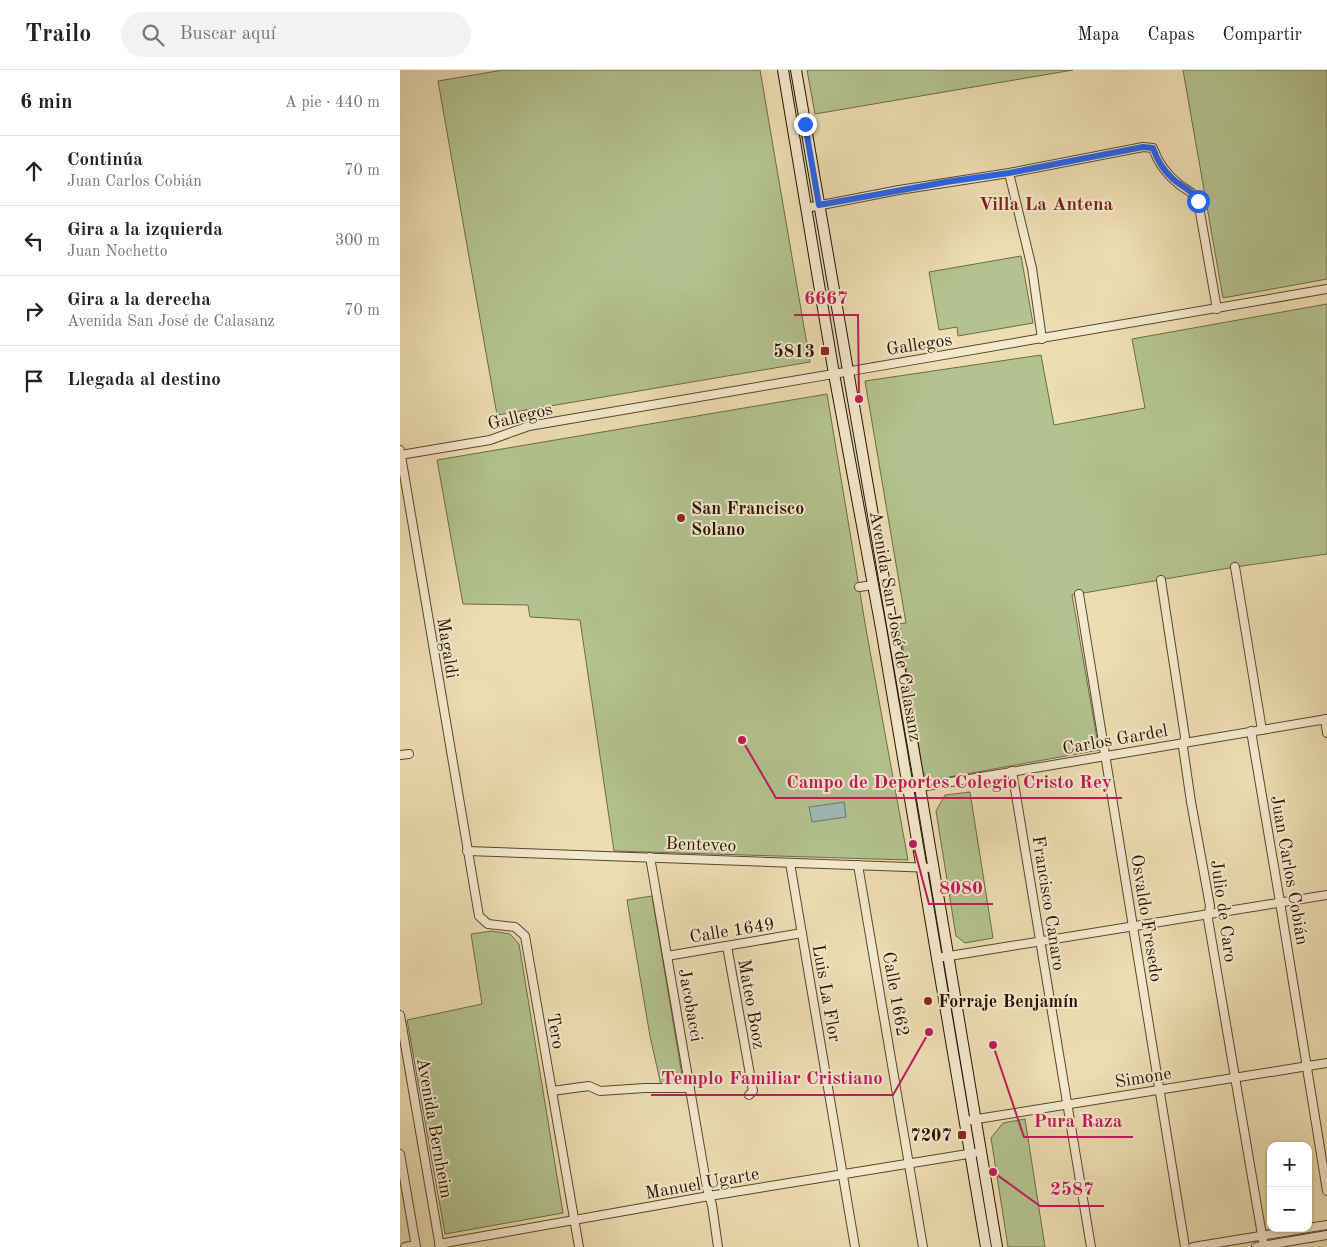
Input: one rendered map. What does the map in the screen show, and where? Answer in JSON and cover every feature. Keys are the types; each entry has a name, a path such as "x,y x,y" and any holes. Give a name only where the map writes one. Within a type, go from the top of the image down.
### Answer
{"main road":[{"name":"Avenida San José de Calasanz","path":"783,70 986,1247"},
{"name":"Avenida San José de Calasanz","path":"796,70 934,868 997,1247"}],"street":[{"path":"806,208 908,188 1009,173 1143,147 1153,148 1164,170 1173,180 1193,193 1198,201 1217,309"},
{"path":"1009,173 1032,268 1042,339"},
{"name":"Gallegos","path":"400,454 490,440 529,426 1327,289"},
{"name":"Magaldi","path":"400,454 467,851"},
{"path":"1235,567 1262,730"},
{"name":"Julio de Caro","path":"1161,580 1185,737 1183,747 1191,802 1210,906 1208,919 1262,1236 1261,1247"},
{"path":"860,588 873,584"},
{"name":"Osvaldo Fresedo","path":"1079,594 1185,1247"},
{"path":"1326,719 1327,733"},
{"name":"Carlos Gardel","path":"908,789 1326,719"},
{"name":"Juan Carlos Cobián","path":"1251,732 1327,1192"},
{"path":"400,755 409,754"},
{"name":"Francisco Canaro","path":"1012,771 1091,1247"},
{"name":"Benteveo","path":"467,851 934,868"},
{"name":"Tero","path":"467,851 479,916 488,924 515,927 525,936 579,1247"},
{"name":"Jacobacci","path":"650,857 718,1247"},
{"name":"Luis La Flor","path":"790,863 855,1247"},
{"name":"Calle 1662","path":"858,865 923,1247"},
{"path":"937,958 1327,895"},
{"name":"Calle 1649","path":"667,956 802,934"},
{"name":"Mateo Booz","path":"727,946 752,1091 749,1095"},
{"name":"Avenida Bernheim","path":"400,1015 439,1245"},
{"name":"Simone","path":"965,1122 1327,1062"},
{"path":"552,1091 589,1086 600,1091 690,1088"},
{"name":"Manuel Ugarte","path":"439,1245 709,1196 843,1176 982,1152"},
{"path":"400,1154 416,1246 405,1247"},
{"path":"1193,1247 1327,1226"},
{"path":"1261,1247 1327,1235"}],"green space":[{"path":"503,70 760,70 810,362 497,415 438,81"},
{"path":"807,70 1073,70 815,114"},
{"path":"1183,70 1327,70 1327,279 1223,298"},
{"path":"1021,256 1033,323 958,336 957,327 939,330 929,272"},
{"path":"1327,304 1327,554 1235,567 1072,595 1099,750 938,779 927,778 923,772 899,624 906,623 865,381 1041,355 1054,425 1145,408 1132,339"},
{"path":"827,394 866,629 908,860 614,851 580,620 530,617 528,605 463,604 437,460"},
{"path":"970,792 993,938 965,943 956,936 936,811 945,795"},
{"path":"652,896 683,1081 661,1085 650,1036 627,900"},
{"path":"492,931 510,934 519,944 563,1213 445,1234 407,1020 482,1004 471,934"},
{"path":"1025,1119 1045,1247 1008,1247 991,1138 1003,1123"}],"water":[{"path":"844,802 846,817 812,822 809,807"}],"place":[{"name":"5813","path":"825,351"},
{"name":"6667","path":"859,399"},
{"name":"San Francisco Solano","path":"681,518"},
{"name":"Campo de Deportes Colegio Cristo Rey","path":"742,740"},
{"name":"8080","path":"913,844"},
{"name":"Forraje Benjamín","path":"928,1001"},
{"name":"Templo Familiar Cristiano","path":"929,1032"},
{"name":"Pura Raza","path":"993,1045"},
{"name":"7207","path":"962,1135"},
{"name":"2587","path":"993,1172"}],"district":[{"name":"Villa La Antena","path":"1046,203"}],"route":[{"path":"805,124 819,205 946,182 1009,173 1143,147 1153,148 1164,170 1173,180 1193,193 1198,201"}]}
